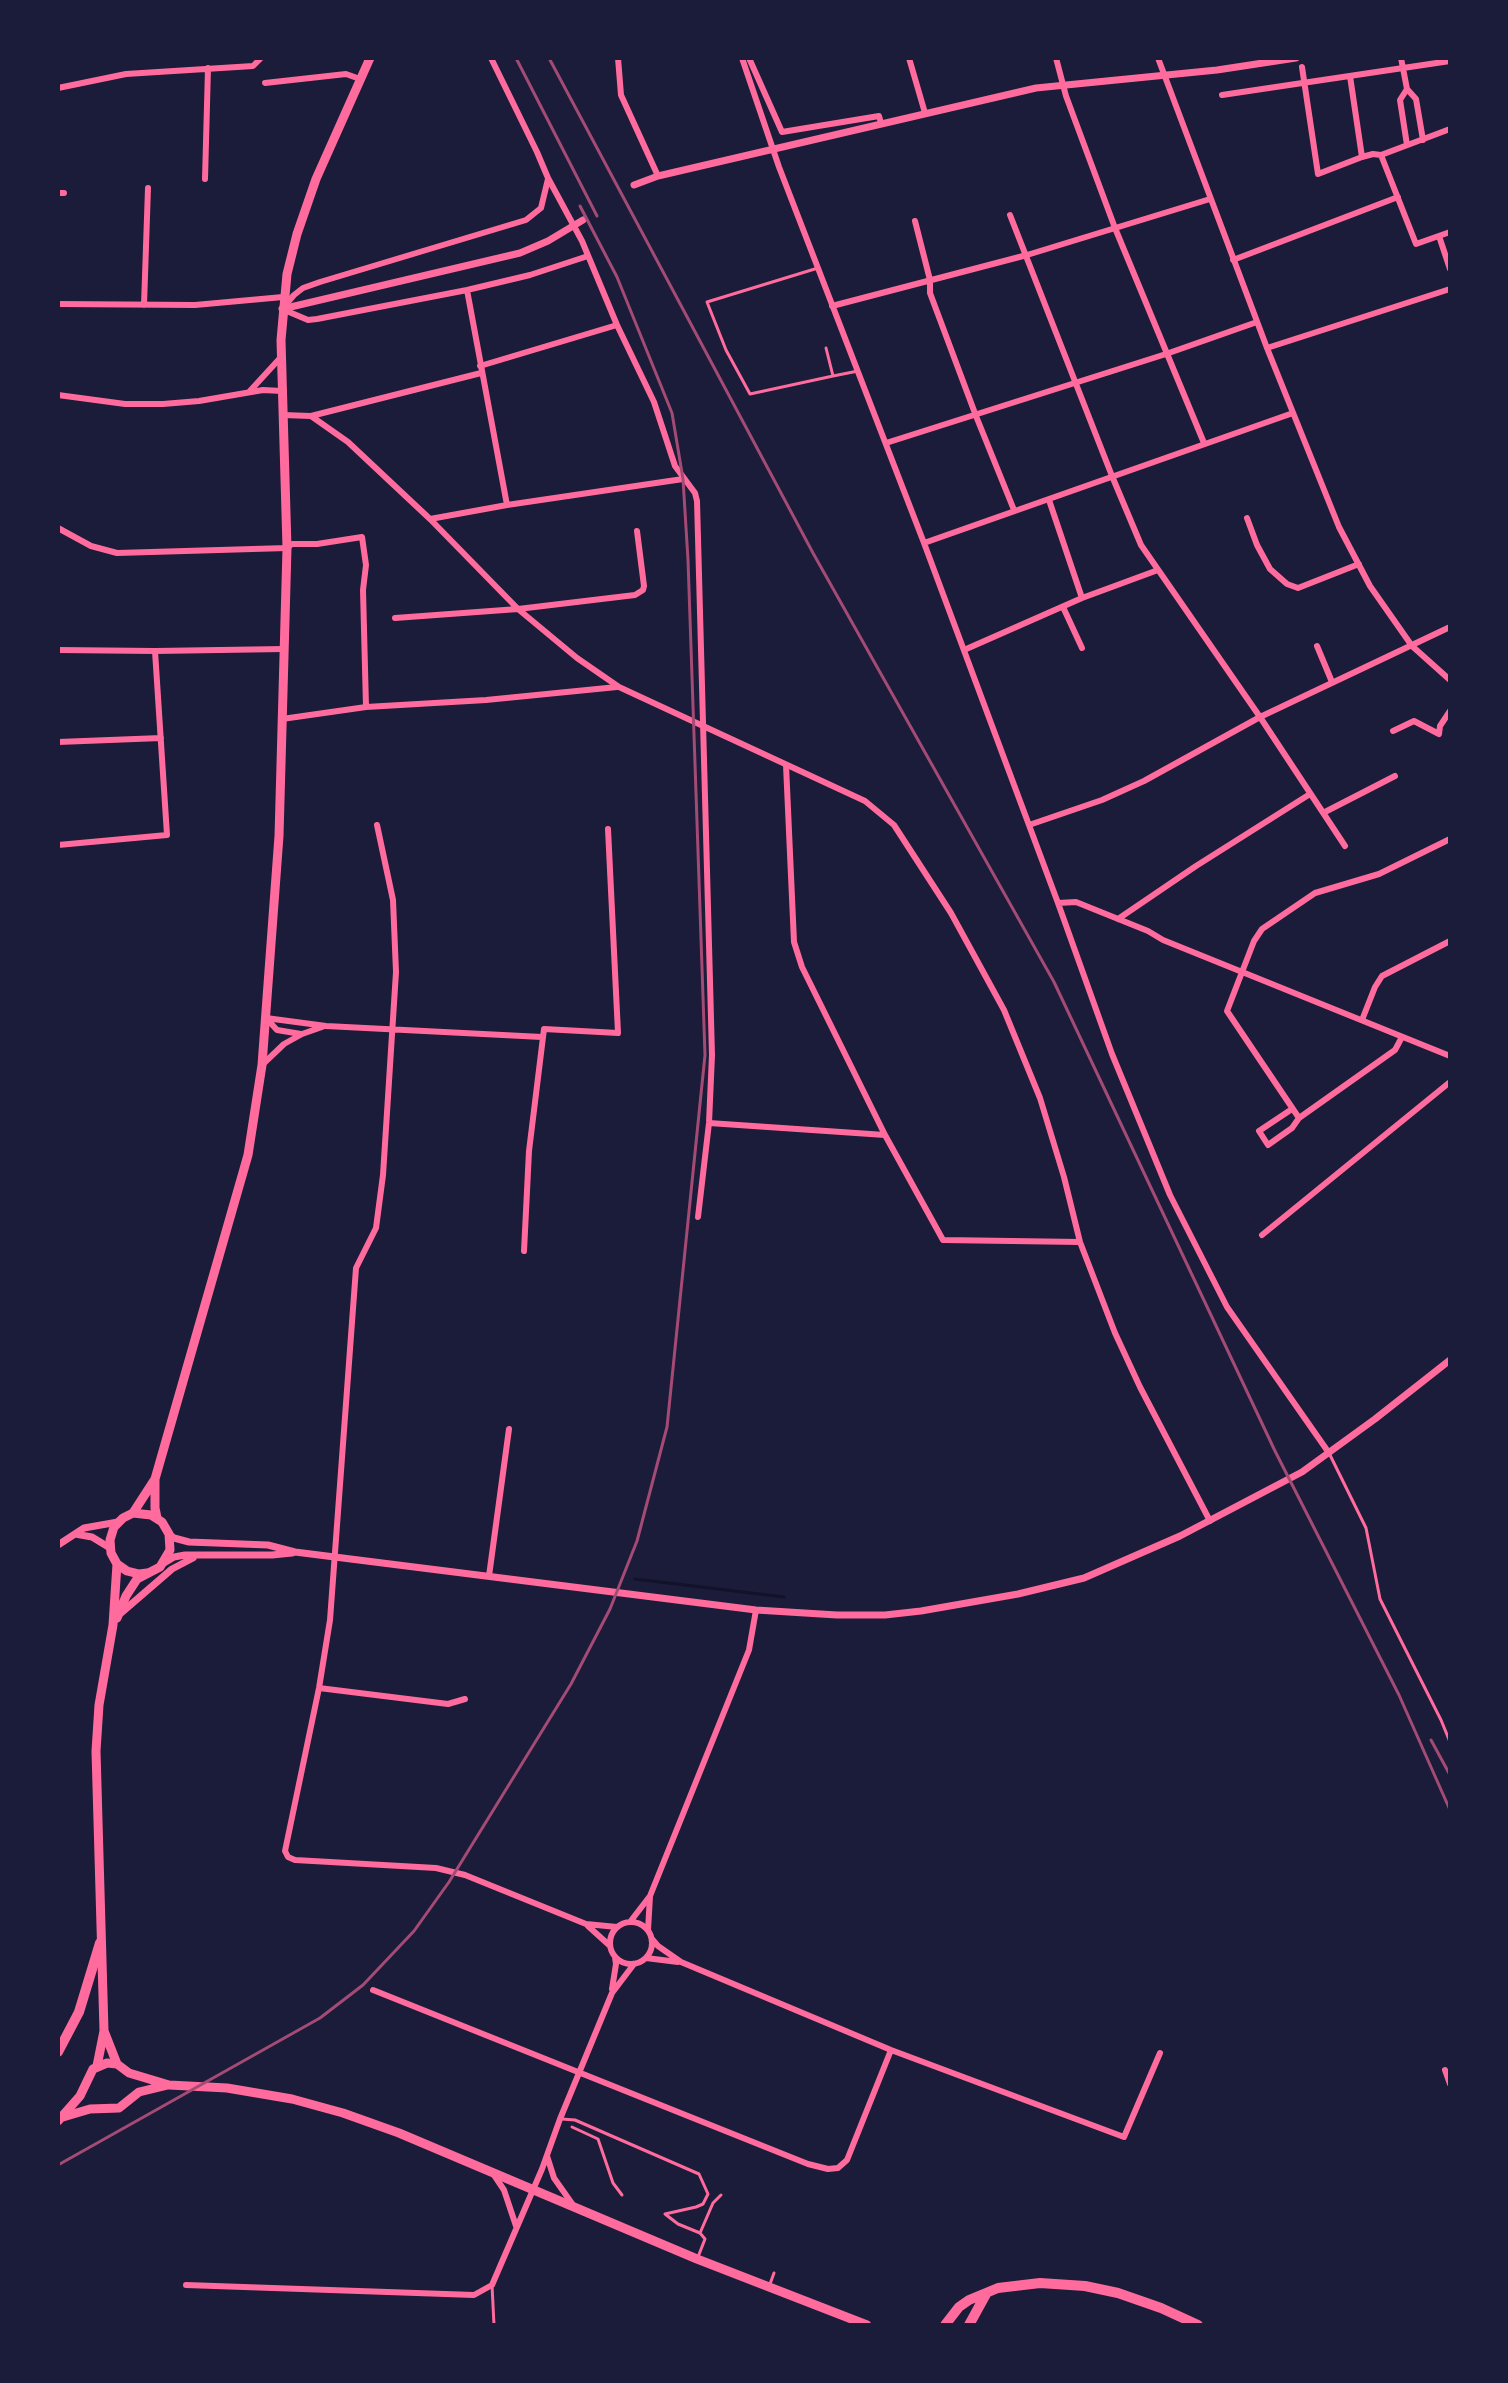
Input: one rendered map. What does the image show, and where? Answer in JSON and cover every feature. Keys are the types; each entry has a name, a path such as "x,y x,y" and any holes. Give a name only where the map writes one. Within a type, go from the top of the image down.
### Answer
{"highway":[{"path":"58,2052 79,2012 100,1943"},
{"path":"948,2324 959,2307 969,2300 998,2288 1040,2283 1085,2286 1141,2300 1198,2325"},
{"path":"971,2323 986,2294"}],"main road":[{"path":"116,1620 137,1579 164,1563 170,1550 169,1534 157,1518 155,1479 248,1155 262,1065 279,836 287,548 282,391 283,297 287,270 310,196 370,58"},
{"path":"61,2119 86,2087 88,2077 97,2066 104,2031 96,1751 99,1705 116,1620 117,1564 110,1548 112,1533 118,1522 133,1513 155,1479"},
{"path":"133,1513 157,1518"},
{"path":"117,1564 132,1573 147,1573"},
{"path":"104,2031 117,2064"},
{"path":"97,2066 117,2064 129,2073 169,2085 242,2090 318,2105 377,2124 697,2259 867,2325"},
{"path":"129,2073 133,2083 130,2098"},
{"path":"86,2087 90,2099 100,2107 109,2109 119,2108 139,2092 169,2085"},
{"path":"61,2119 100,2107"}],"street":[{"path":"58,88 126,74 253,66 261,58"},
{"path":"491,58 582,241 654,402 675,466 692,488 697,501 712,1055 709,1123 698,1217"},
{"path":"618,58 621,95 658,176"},
{"path":"742,58 773,149 924,543 1112,1054 1170,1195 1227,1307 1329,1453"},
{"path":"749,58 782,132 879,116 881,123"},
{"path":"909,58 925,113"},
{"path":"1056,58 1115,228 1204,443"},
{"path":"1158,58 1233,260 1339,527 1370,586 1412,646 1450,680"},
{"path":"634,185 658,176 1036,88 1217,70 1296,58"},
{"path":"1401,58 1407,89 1416,99 1423,140"},
{"path":"1222,95 1450,61"},
{"path":"1302,67 1318,174 1450,129"},
{"path":"205,179 208,68"},
{"path":"265,83 346,74 360,79"},
{"path":"1350,76 1362,157"},
{"path":"1407,89 1400,100 1407,145"},
{"path":"1381,155 1416,244 1450,232"},
{"path":"282,309 303,288 526,220 541,208 548,178"},
{"path":"144,305 148,188"},
{"path":"1233,260 1398,197"},
{"path":"832,306 1027,255 1210,199"},
{"path":"1010,215 1141,545 1345,846"},
{"path":"282,309 520,253 583,220"},
{"path":"915,221 930,280 930,293 1014,510"},
{"path":"1439,236 1450,269"},
{"path":"282,309 308,320 317,319 467,290 530,275 588,256"},
{"path":"1267,348 1450,289"},
{"path":"467,290 507,505"},
{"path":"58,304 195,305 283,297"},
{"path":"886,443 1257,322"},
{"path":"283,415 311,416 481,370 617,325"},
{"path":"249,392 282,356"},
{"path":"58,395 125,404 163,404 249,392 282,391"},
{"path":"924,543 1293,413"},
{"path":"311,416 348,442 430,519 518,609 577,658 619,687 865,801 894,825 951,913 1004,1010 1048,1124 1080,1242 1115,1333 1210,1521"},
{"path":"430,519 683,479"},
{"path":"1049,500 1082,598"},
{"path":"1247,518 1270,569 1287,584 1298,588 1359,564"},
{"path":"58,528 91,546 117,553 287,548 292,544 317,544 362,537 366,565 363,590 366,707"},
{"path":"395,618 518,609 640,593 645,579 637,531"},
{"path":"964,650 1082,598 1158,570"},
{"path":"1063,607 1082,648"},
{"path":"1029,825 1102,800 1144,781 1260,717 1450,627"},
{"path":"1317,646 1332,682"},
{"path":"58,650 284,649"},
{"path":"58,845 167,835 155,651"},
{"path":"282,719 366,707 486,700 619,687"},
{"path":"1393,731 1414,721 1439,734 1440,726 1450,711"},
{"path":"58,742 161,738"},
{"path":"786,765 794,942 802,967 885,1135 943,1240 1080,1242"},
{"path":"1323,813 1395,776"},
{"path":"1118,919 1310,794"},
{"path":"377,825 393,900 396,972 384,1160 376,1228 356,1268 330,1620 285,1851 288,1857 295,1860 436,1868 465,1875 586,1924 617,1927 630,1922 641,1924 652,1939 681,1962 891,2050 1124,2137 1160,2053"},
{"path":"524,1251 529,1151 544,1029 618,1033 608,829"},
{"path":"1299,1118 1227,1011 1260,931 1315,893 1379,874 1450,839"},
{"path":"1058,903 1076,902 1450,1056"},
{"path":"1362,1020 1382,976 1450,941"},
{"path":"266,1018 326,1026 542,1037"},
{"path":"266,1018 277,1030 302,1034"},
{"path":"262,1065 284,1044 326,1026"},
{"path":"1292,1109 1259,1131 1268,1145 1292,1128 1299,1118 1395,1050 1402,1037"},
{"path":"1262,1235 1450,1082"},
{"path":"709,1123 885,1135"},
{"path":"169,1534 189,1542 268,1545 295,1552 756,1610 885,1615 981,1602 1084,1578 1210,1521 1302,1472 1450,1360"},
{"path":"489,1576 509,1429"},
{"path":"58,1545 84,1528 118,1522"},
{"path":"75,1534 92,1537 110,1548"},
{"path":"164,1563 185,1555 295,1552"},
{"path":"116,1620 172,1569 199,1557"},
{"path":"630,1922 650,1896 749,1650 756,1610"},
{"path":"319,1688 448,1704 465,1699"},
{"path":"648,1930 650,1896"},
{"path":"586,1924 610,1947 615,1957 612,1993"},
{"path":"610,1947 611,1934 617,1927"},
{"path":"646,1958 652,1939"},
{"path":"615,1957 621,1962 634,1964"},
{"path":"186,2285 474,2295 492,2285 612,1993 634,1964 646,1958 681,1962"},
{"path":"373,1990 828,2169 840,2167 851,2150 891,2050"},
{"path":"1445,2070 1450,2084"},
{"path":"547,2156 554,2178 574,2207"},
{"path":"491,2172 504,2190 516,2226"}],"lane":[{"path":"818,268 707,302 726,350 750,394 858,371"},
{"path":"826,348 833,376"},
{"path":"1329,1453 1366,1528 1380,1599 1450,1742"},
{"path":"560,2119 575,2120 699,2174 708,2194 703,2204 665,2214 678,2224 700,2233 705,2239 697,2259"},
{"path":"572,2127 598,2139 613,2183 622,2195"},
{"path":"700,2233 713,2203 721,2195"},
{"path":"768,2287 774,2273"},
{"path":"492,2285 494,2325"}],"waterway":[{"path":"635,1579 784,1597"}],"railway":[{"path":"516,58 597,216"},
{"path":"549,58 813,553 1054,982 1275,1451 1399,1695 1450,1810"},
{"path":"58,2165 320,2018 363,1985 414,1931 449,1882 571,1684 610,1609 637,1541 667,1427 705,1055 688,560 683,479 672,413 617,277 580,206"},
{"path":"1431,1740 1450,1775"}]}
